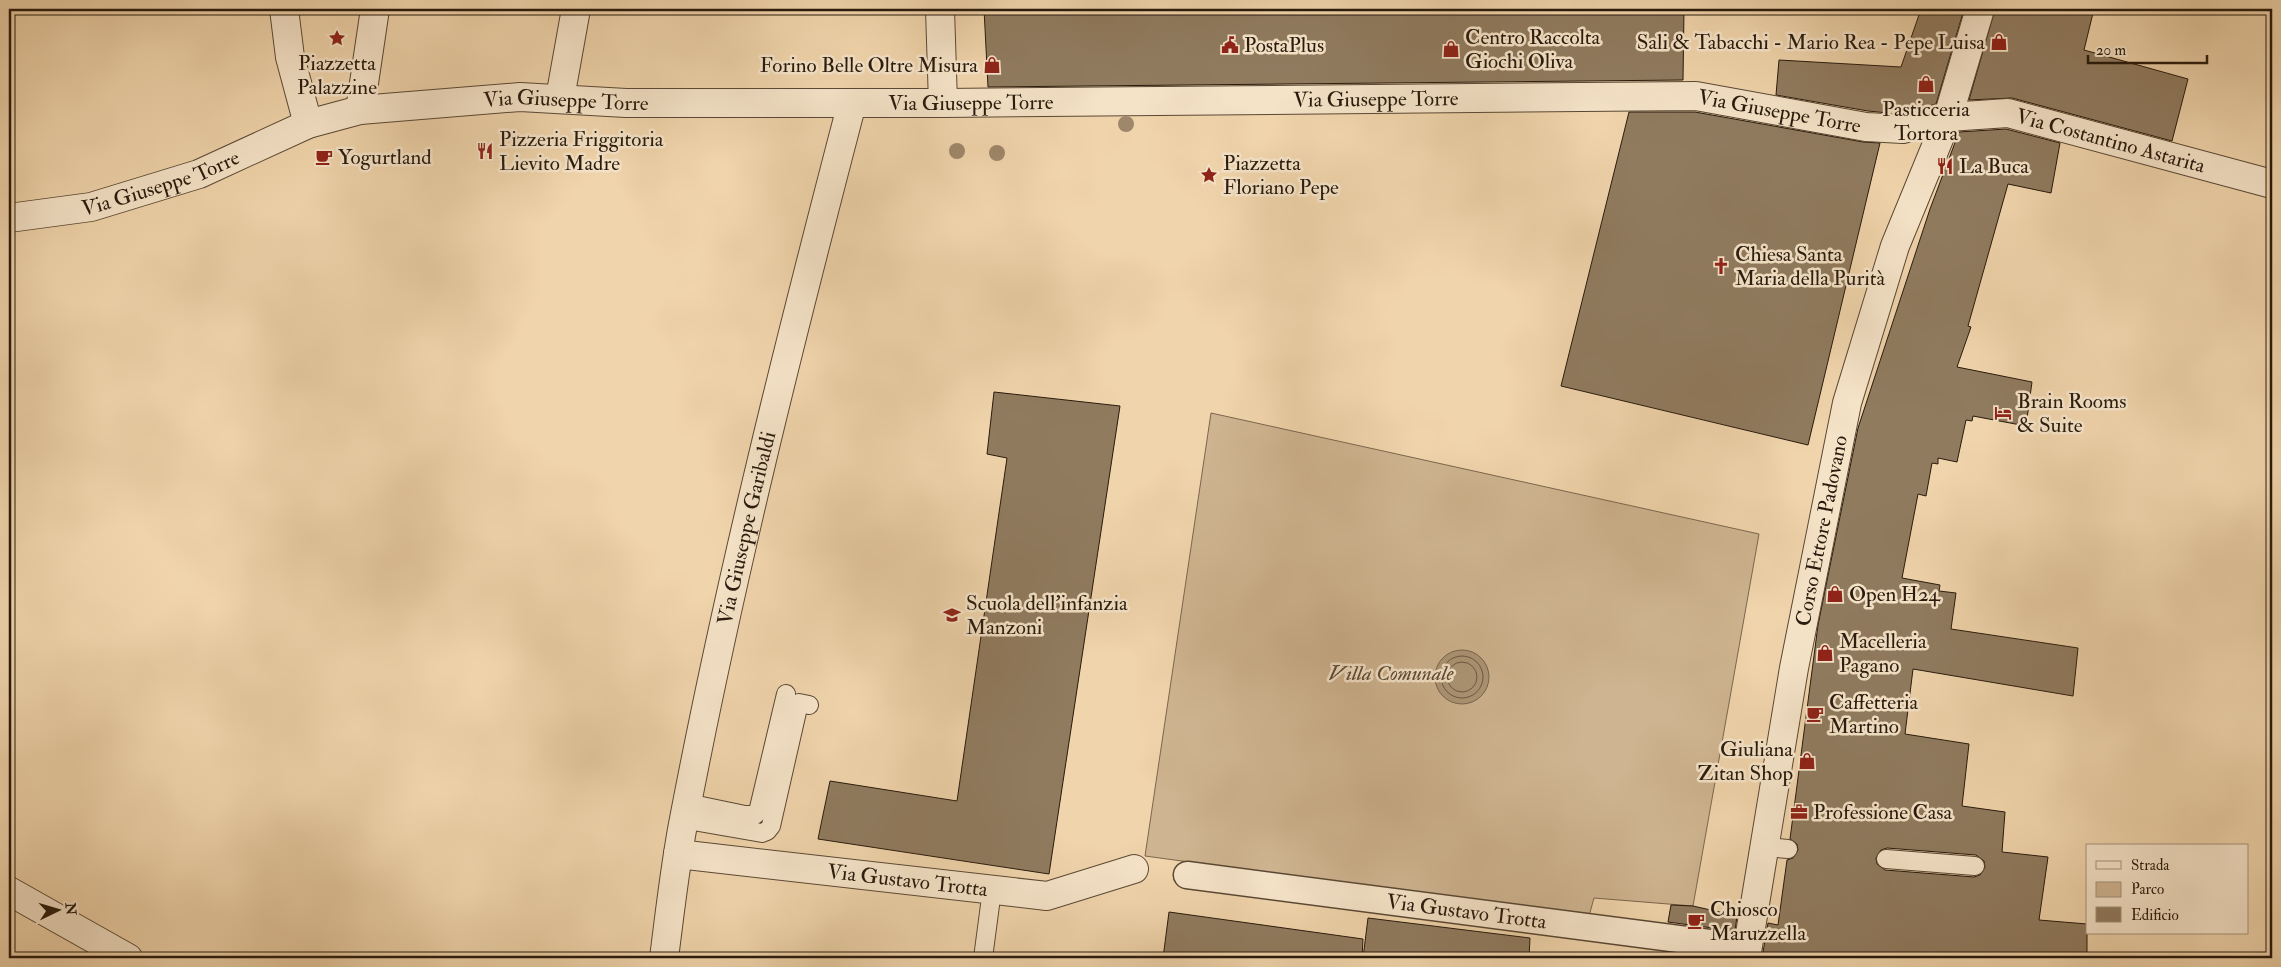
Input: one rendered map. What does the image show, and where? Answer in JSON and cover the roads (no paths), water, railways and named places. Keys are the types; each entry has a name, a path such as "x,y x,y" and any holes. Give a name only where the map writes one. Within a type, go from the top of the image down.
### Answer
{"street":[{"path":"284,9 290,58 308,124"},
{"path":"360,110 376,9"},
{"path":"560,98 576,9"},
{"path":"940,9 943,103"},
{"name":"Corso Ettore Padovano","path":"1747,953 1776,848 1794,668 1847,403 1895,246 1948,117 1980,9"},
{"name":"Via Giuseppe Torre","path":"9,218 91,207 199,174 308,124 360,110 520,97 626,103 943,103 1696,96 1866,127 1903,130 1948,117"},
{"name":"Via Giuseppe Garibaldi","path":"664,958 678,854 691,812 727,608 801,298 852,103"},
{"name":"Via Costantino Astarita","path":"1948,117 2008,113 2272,184"},
{"name":"Via Gustavo Trotta","path":"678,854 1047,896 1134,869"},
{"name":"Via Gustavo Trotta","path":"1188,875 1747,953"},
{"path":"9,891 128,958"}],"lane":[{"path":"691,812 745,816 755,815 758,812 786,694"},
{"path":"691,812 762,833 767,831 771,826 799,703 810,705"},
{"path":"1886,859 1976,866"},
{"path":"984,958 992,890"}],"water":[{"path":"1462,650 1472,652 1481,658 1487,667 1489,677 1487,687 1481,696 1472,702 1462,704 1452,702 1443,696 1437,687 1435,677 1437,667 1443,658 1452,652"}],"place":[{"name":"Piazzetta Palazzine","path":"337,38"},
{"name":"Sali & Tabacchi - Mario Rea - Pepe Luisa","path":"1999,42"},
{"name":"PostaPlus","path":"1230,45"},
{"name":"Centro Raccolta Giochi Oliva","path":"1451,49"},
{"name":"Forino Belle Oltre Misura","path":"992,65"},
{"name":"Pasticceria Tortora","path":"1926,84"},
{"name":"Pizzeria Friggitoria Lievito Madre","path":"485,151"},
{"name":"Yogurtland","path":"324,157"},
{"name":"La Buca","path":"1945,166"},
{"name":"Piazzetta Floriano Pepe","path":"1209,175"},
{"name":"Chiesa Santa Maria della Purità","path":"1721,266"},
{"name":"Brain Rooms & Suite","path":"2003,413"},
{"name":"Open H24","path":"1835,594"},
{"name":"Scuola dell'infanzia Manzoni","path":"952,615"},
{"name":"Macelleria Pagano","path":"1825,653"},
{"name":"Caffetteria Martino","path":"1815,714"},
{"name":"Giuliana Zitan Shop","path":"1807,761"},
{"name":"Professione Casa","path":"1799,812"},
{"name":"Chiosco Maruzzella","path":"1696,921"}],"park label":[{"name":"Villa Comunale","path":"1391,673"}]}
